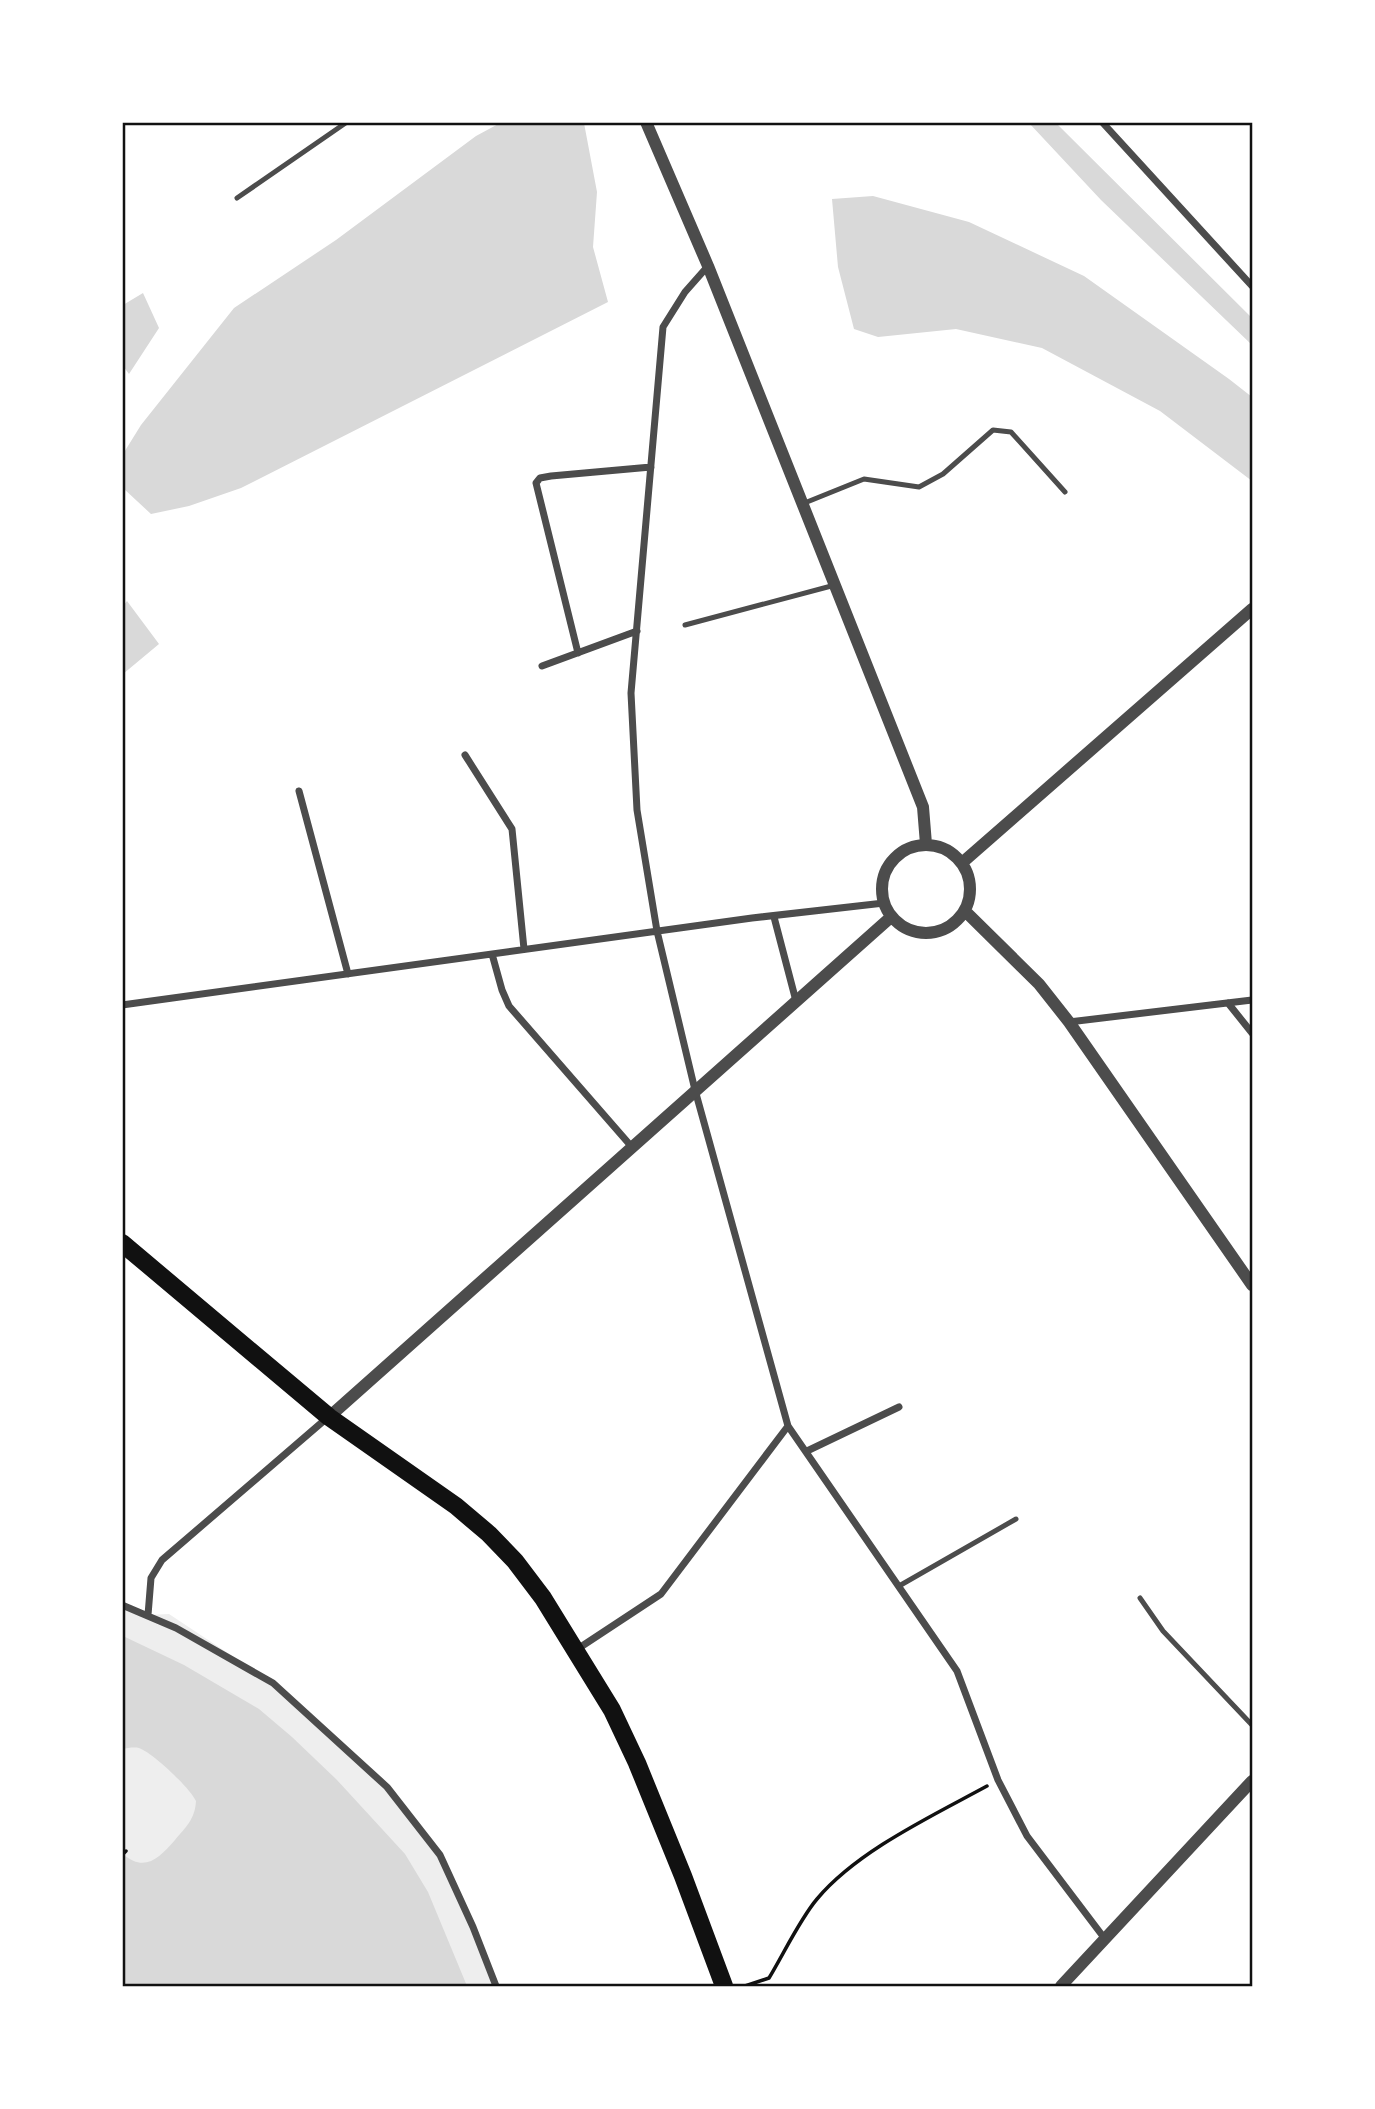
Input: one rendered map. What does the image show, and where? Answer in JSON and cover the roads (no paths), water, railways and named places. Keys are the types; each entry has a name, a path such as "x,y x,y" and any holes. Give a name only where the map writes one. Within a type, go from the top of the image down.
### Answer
{"main road":[{"path":"122,1243 329,1417 456,1506 515,1561 543,1598 612,1710 684,1876 724,1986"}],"street":[{"path":"646,122 708,266 923,807 926,844"},
{"path":"1101,122 1252,286"},
{"path":"708,266 685,292 663,327 631,693 637,810 657,931 695,1090 788,1426 957,1671 998,1780 1027,1836 1105,1939"},
{"path":"578,653 536,483 540,478 551,476 651,467"},
{"path":"963,862 1252,609"},
{"path":"542,666 637,631"},
{"path":"466,755 512,829 524,949"},
{"path":"299,791 348,974"},
{"path":"926,844 942,846 951,851 963,862 970,876 971,891 965,911 950,927 936,933 914,932 900,926 891,917 881,891 883,875 891,862 911,846 926,844"},
{"path":"122,1005 752,918 884,903"},
{"path":"965,911 1039,984 1069,1022 1252,1285"},
{"path":"774,917 796,1001"},
{"path":"148,1615 151,1578 162,1560 329,1417 891,917"},
{"path":"492,954 509,1006 631,1146"},
{"path":"1069,1022 1252,1000"},
{"path":"1228,1003 1252,1033"},
{"path":"807,1451 899,1407"},
{"path":"576,1650 661,1594 788,1426"},
{"path":"122,1605 148,1615 273,1683 387,1787 440,1855 496,1986"},
{"path":"1061,1986 1252,1781"}],"lane":[{"path":"237,198 347,122"},
{"path":"802,504 864,479 919,487 943,474 993,430 1011,432 1065,492"},
{"path":"685,625 835,585"},
{"path":"899,1586 1016,1519"},
{"path":"1140,1598 1163,1632 1252,1725"}]}
